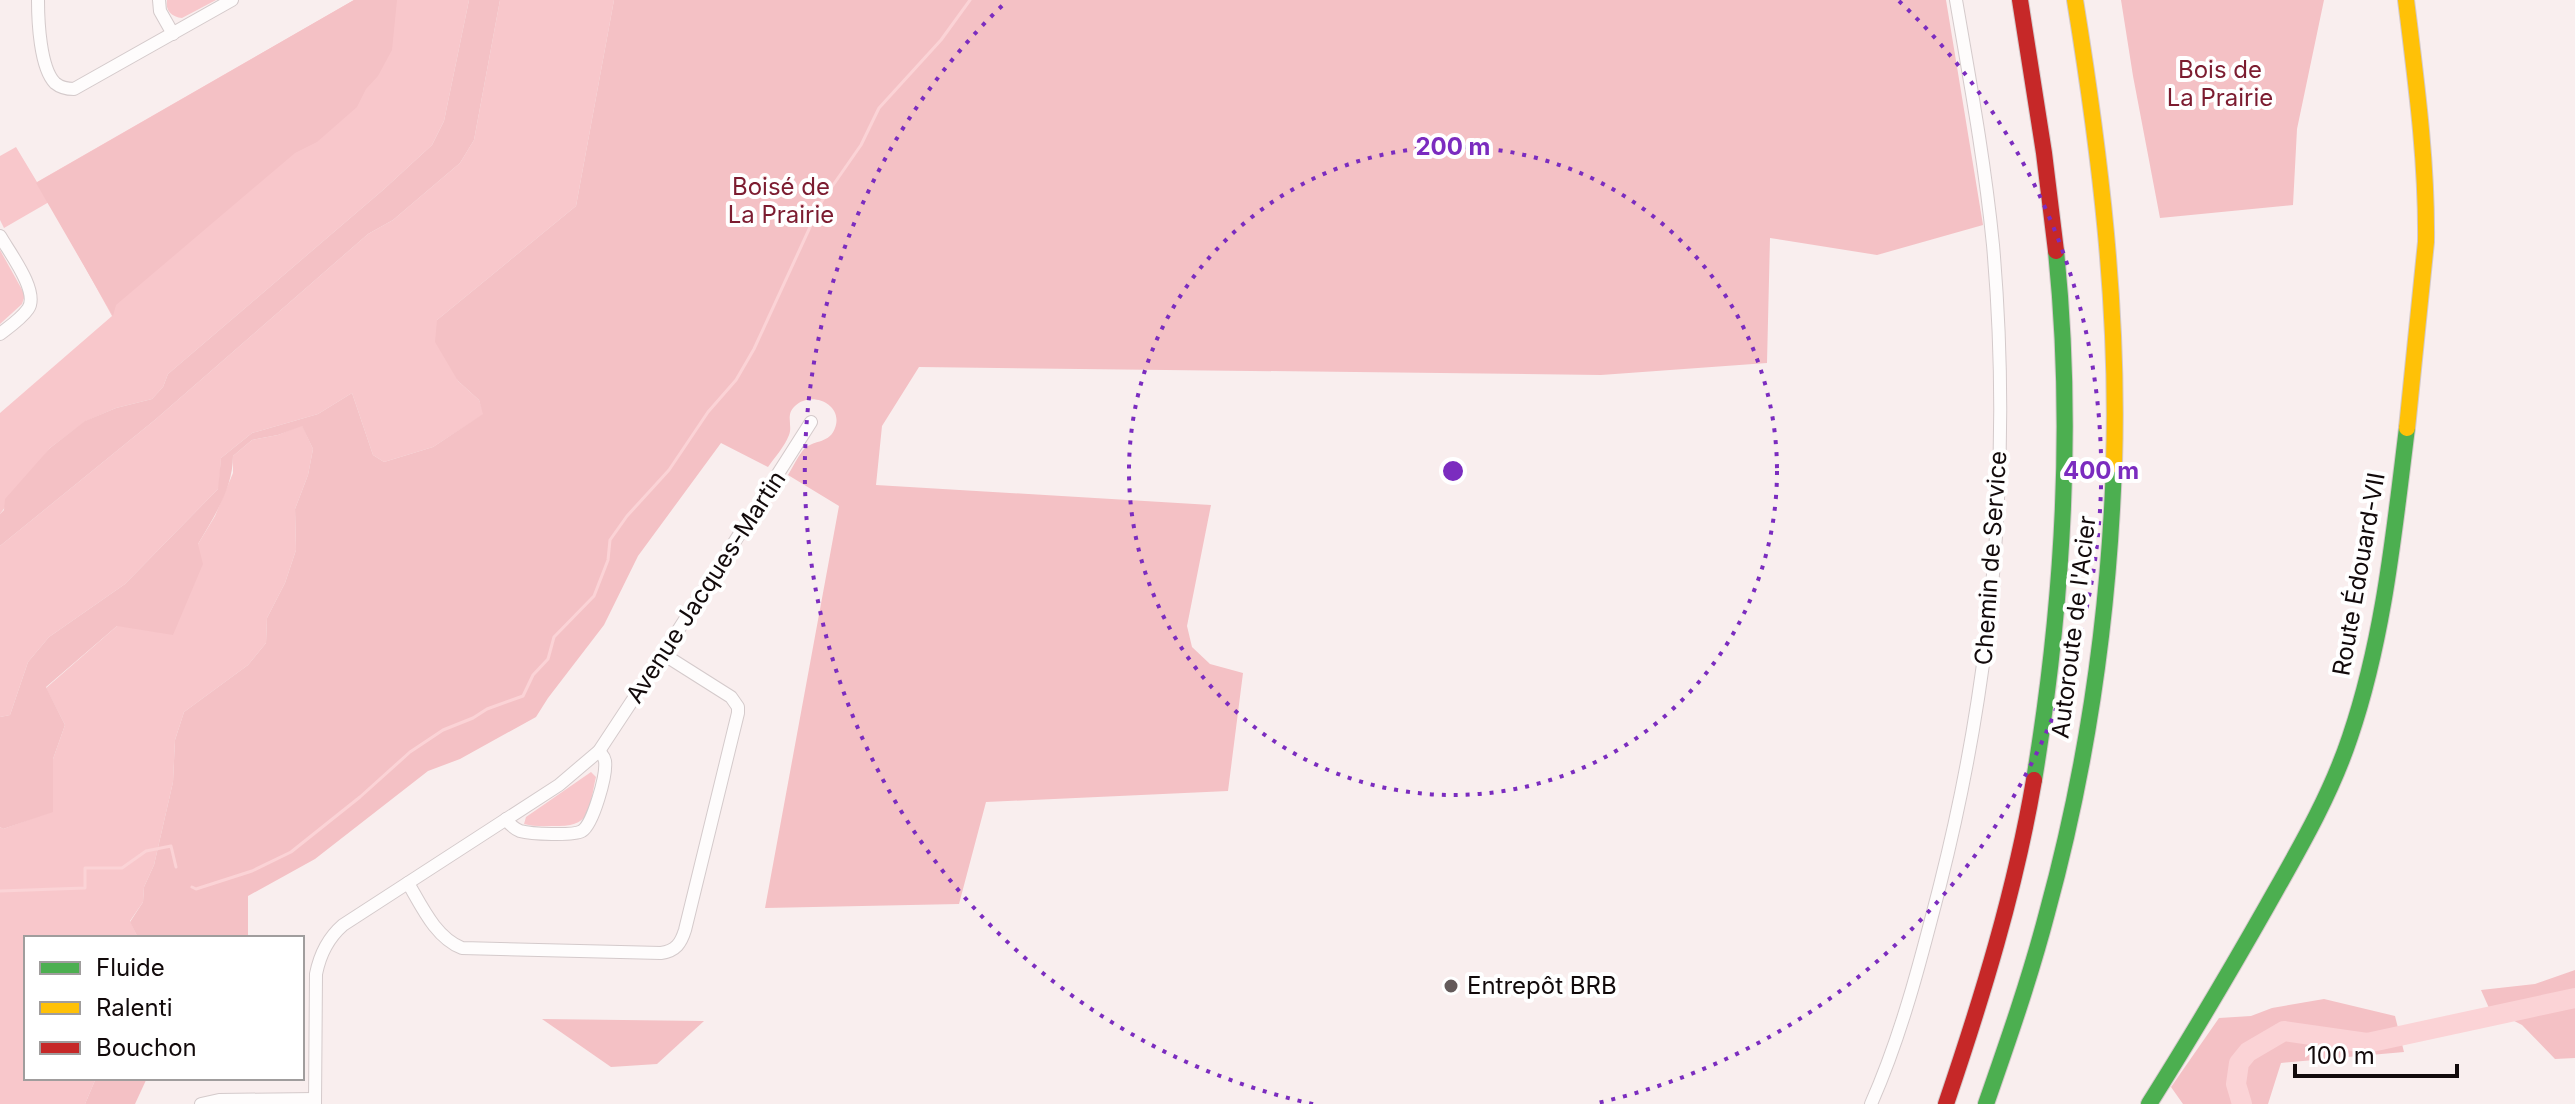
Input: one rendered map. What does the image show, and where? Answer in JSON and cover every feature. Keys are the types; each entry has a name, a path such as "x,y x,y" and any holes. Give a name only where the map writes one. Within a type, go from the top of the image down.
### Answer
{"main road":[{"name":"Autoroute de l'Acier","path":"1946,1104 1988,977 2023,838 2047,705 2061,571 2065,440 2060,303 2047,171 2020,0"},
{"name":"Autoroute de l'Acier","path":"1986,1104 2028,981 2071,820 2093,697 2108,568 2115,432 2113,318 2101,176 2075,0"},
{"name":"Route Édouard-VII","path":"2149,1104 2204,1016 2317,819 2347,747 2373,658 2397,513 2426,242 2422,138 2406,0"}],"street":[{"path":"38,0 40,32 48,68 56,83 64,88 79,88 232,0"},
{"path":"159,0 160,11 173,34"},
{"name":"Chemin de Service","path":"1871,1104 1911,993 1953,834 1978,707 1995,569 2000,496 1996,284 1988,202 1956,0"},
{"path":"0,236 29,286 32,298 27,311 0,334"},
{"name":"Avenue Jacques-Martin","path":"315,1102 316,974 321,955 331,938 343,925 570,777 599,751 811,422"},
{"path":"408,883 441,935 462,948 661,953 674,950 683,939 738,707 731,697 663,654"},
{"path":"506,819 514,828 524,832 572,833 584,830 592,819 603,775 605,763 599,751"},
{"path":"201,1104 219,1100 315,1102"}],"shaded area":[{"path":"167,0 216,0 182,18 170,13"},
{"path":"354,0 469,0 444,121 432,145 168,374 163,387 152,399 116,408 86,421 50,448 0,514 0,413 112,316 49,202 4,228 0,220 0,156 16,147 37,182"},
{"path":"500,0 614,0 576,206 437,320 458,381 479,400 484,414 433,447 384,462 373,455 352,393 318,414 252,433 221,458 219,488 125,584 49,637 28,662 10,715 0,717 0,546 156,419 368,234 393,220 460,163 474,140"},
{"path":"0,250 25,295 22,304 0,324"},
{"path":"302,425 313,449 308,475 295,509 296,550 285,583 267,618 266,643 248,665 184,712 175,740 173,782 154,865 144,887 143,902 130,921 137,936 24,936 24,1080 95,1080 85,1104 0,1104 0,827 3,829 53,811 53,759 65,725 46,688 117,626 198,544 215,516 233,473 233,456 252,440 278,435"},
{"path":"591,772 596,777 590,805 577,823 524,824 526,817"}],"green space":[{"path":"354,0 397,0 392,50 357,107 317,142 295,153 116,305 113,316 36,183"},
{"path":"469,0 500,0 474,140 460,163 393,220 368,234 156,419 0,546 0,514 4,510 5,499 50,448 85,421 116,408 152,399 163,387 168,374 432,145 444,121"},
{"name":"Boisé de La Prairie","path":"614,0 1946,0 1983,225 1877,255 1770,238 1767,363 1601,375 919,367 882,426 876,485 1211,505 1187,626 1192,647 1210,664 1243,673 1228,791 986,802 959,904 765,908 839,506 788,475 805,448 826,439 835,428 837,420 831,406 809,399 792,409 789,435 768,467 721,443 638,556 604,625 536,717 460,759 428,771 315,859 248,896 248,936 137,936 130,922 143,902 144,887 154,865 173,782 175,740 184,712 248,665 266,643 267,618 285,583 296,550 295,509 308,475 313,449 302,426 252,440 233,456 226,491 198,544 203,564 173,635 117,626 46,687 65,725 53,759 53,812 3,829 0,827 0,717 10,715 28,662 49,637 125,584 218,489 221,458 252,433 318,414 352,393 373,455 384,462 433,447 483,414 479,400 458,381 435,342 437,320 576,206"},
{"name":"Bois de La Prairie","path":"2121,0 2324,0 2297,129 2293,205 2160,218"},
{"path":"2575,970 2575,1058 2555,1059 2522,1025 2489,1008 2481,990 2535,984"},
{"path":"2324,999 2395,1016 2404,1052 2281,1063 2268,1104 2183,1104 2171,1087 2219,1018 2251,1016 2272,1008"},
{"path":"542,1019 704,1021 657,1064 611,1067"},
{"path":"95,1080 146,1080 135,1104 85,1104"}],"waterway":[{"path":"192,887 196,889 252,871 291,852 410,752 443,730 523,696 533,675 548,659 554,637 594,596 608,560 610,540 627,516 669,470 708,412 736,380 754,349 822,201 861,145 879,108 941,40 970,0"},
{"path":"0,891 85,888 85,868 122,868 146,851 171,846 176,867"},
{"path":"2242,1104 2236,1084 2239,1063 2248,1052 2284,1031 2367,1043 2575,998"}],"traffic: fast":[{"path":"2034,780 2052,648 2063,516 2064,383 2056,251"},
{"path":"2149,1104 2290,865 2342,759 2362,699 2380,623 2407,428"},
{"path":"1986,1104 2033,961 2074,803 2101,634 2114,464"}],"traffic: slow":[{"path":"2075,0 2106,231 2114,347 2114,464"},
{"path":"2406,0 2423,151 2426,212 2426,242 2407,428"}],"traffic: jam":[{"path":"2020,0 2056,251"},
{"path":"1946,1104 1996,944 2034,780"}],"place":[{"name":"Entrepôt BRB","path":"1451,986"}]}
